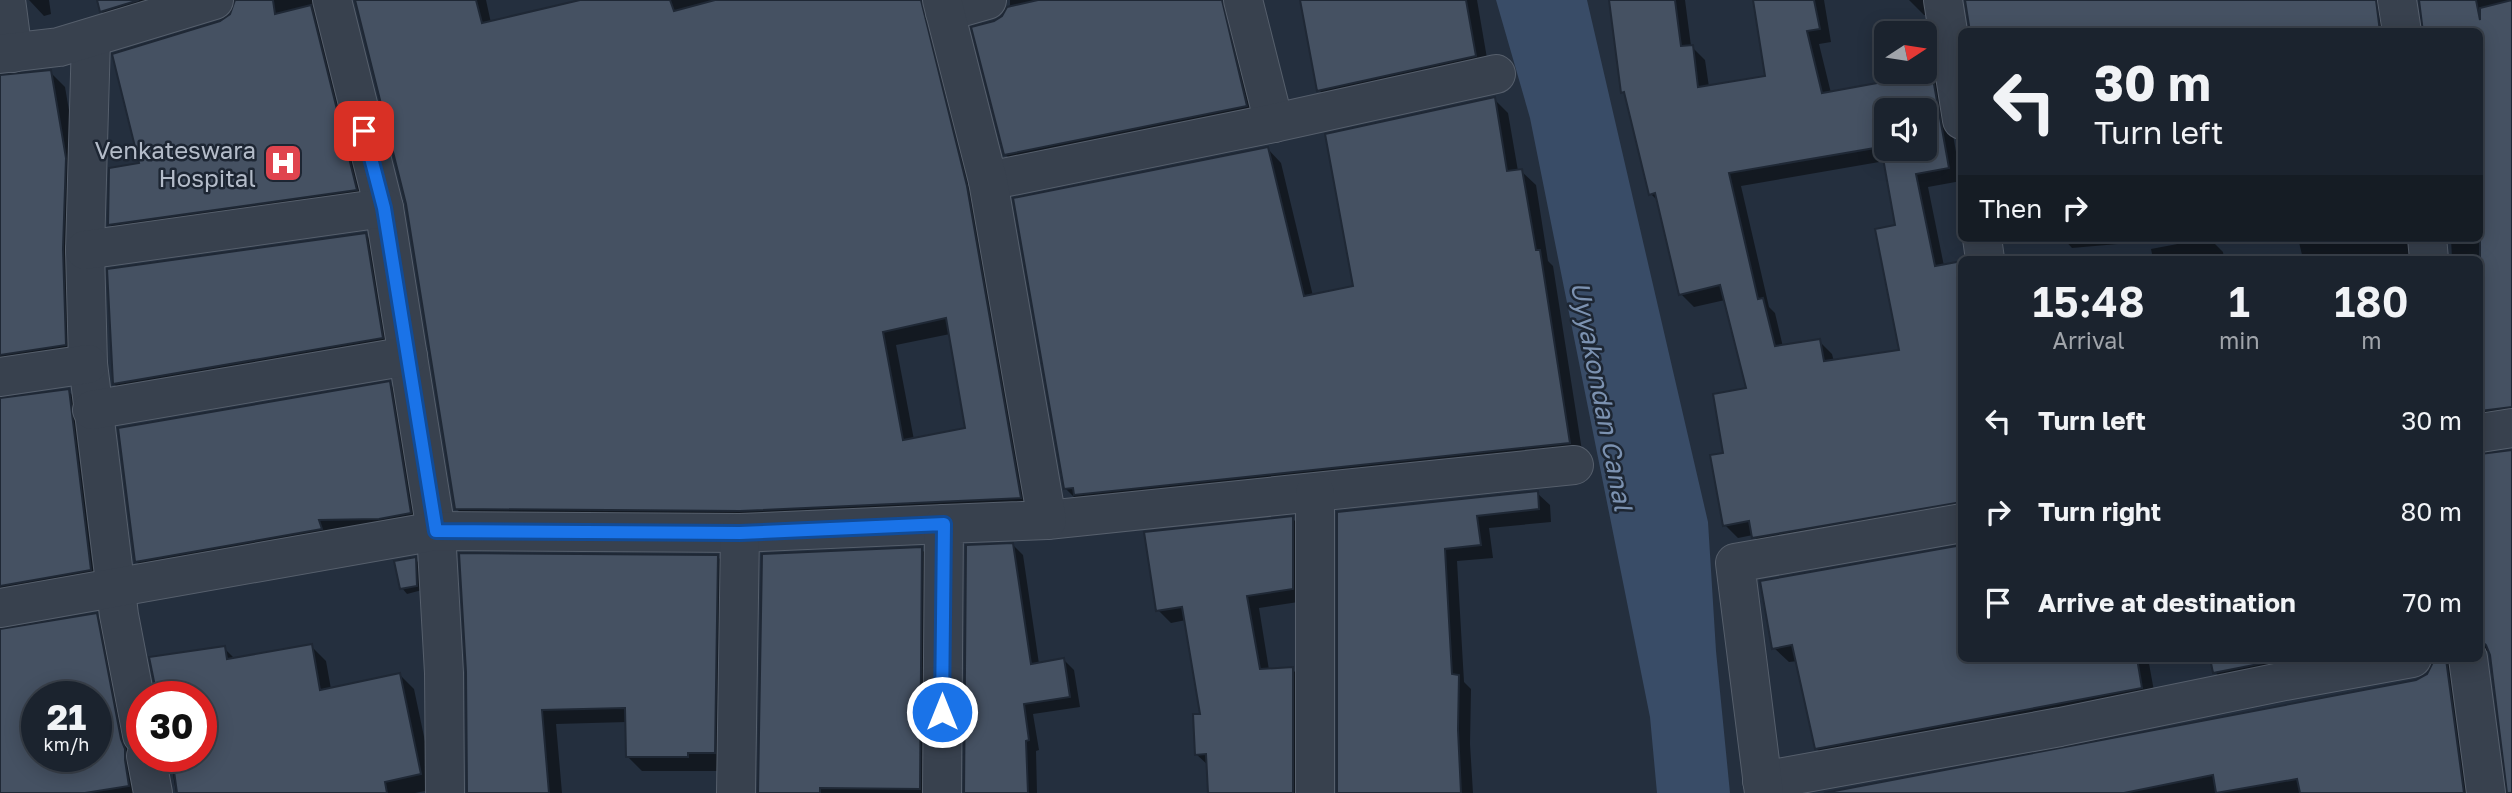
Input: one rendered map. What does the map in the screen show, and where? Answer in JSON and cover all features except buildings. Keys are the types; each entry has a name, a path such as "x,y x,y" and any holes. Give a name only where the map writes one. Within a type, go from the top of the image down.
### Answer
{"street":[{"path":"6,0 7,53 59,47 91,39 214,0"},
{"path":"332,0 384,208 436,531 444,673 445,793"},
{"path":"987,0 943,6 988,181 1047,520"},
{"path":"1242,0 1274,122"},
{"path":"1943,0 1958,95"},
{"path":"2397,0 2401,28"},
{"path":"91,39 85,250 88,364 119,615 132,681"},
{"path":"988,181 1496,74"},
{"path":"85,250 384,208"},
{"path":"92,410 408,356"},
{"path":"0,376 88,364"},
{"path":"2483,433 2512,428"},
{"path":"0,608 436,531 740,533 1047,520 1574,465"},
{"path":"1315,493 1315,793"},
{"path":"942,793 944,524"},
{"path":"1958,524 1735,563 1763,787 2390,662"},
{"path":"737,793 740,533"},
{"path":"2469,662 2486,793"},
{"path":"149,772 153,793"}],"water":[{"name":"Uyyakondan Canal","path":"1496,0 1587,0 1708,522 1716,651 1730,793 1657,793 1650,717 1530,118"}],"place":[{"name":"Venkateswara Hospital","path":"283,163"}],"route":[{"path":"364,131 384,208 436,531 740,533 944,524 942,712"}]}
